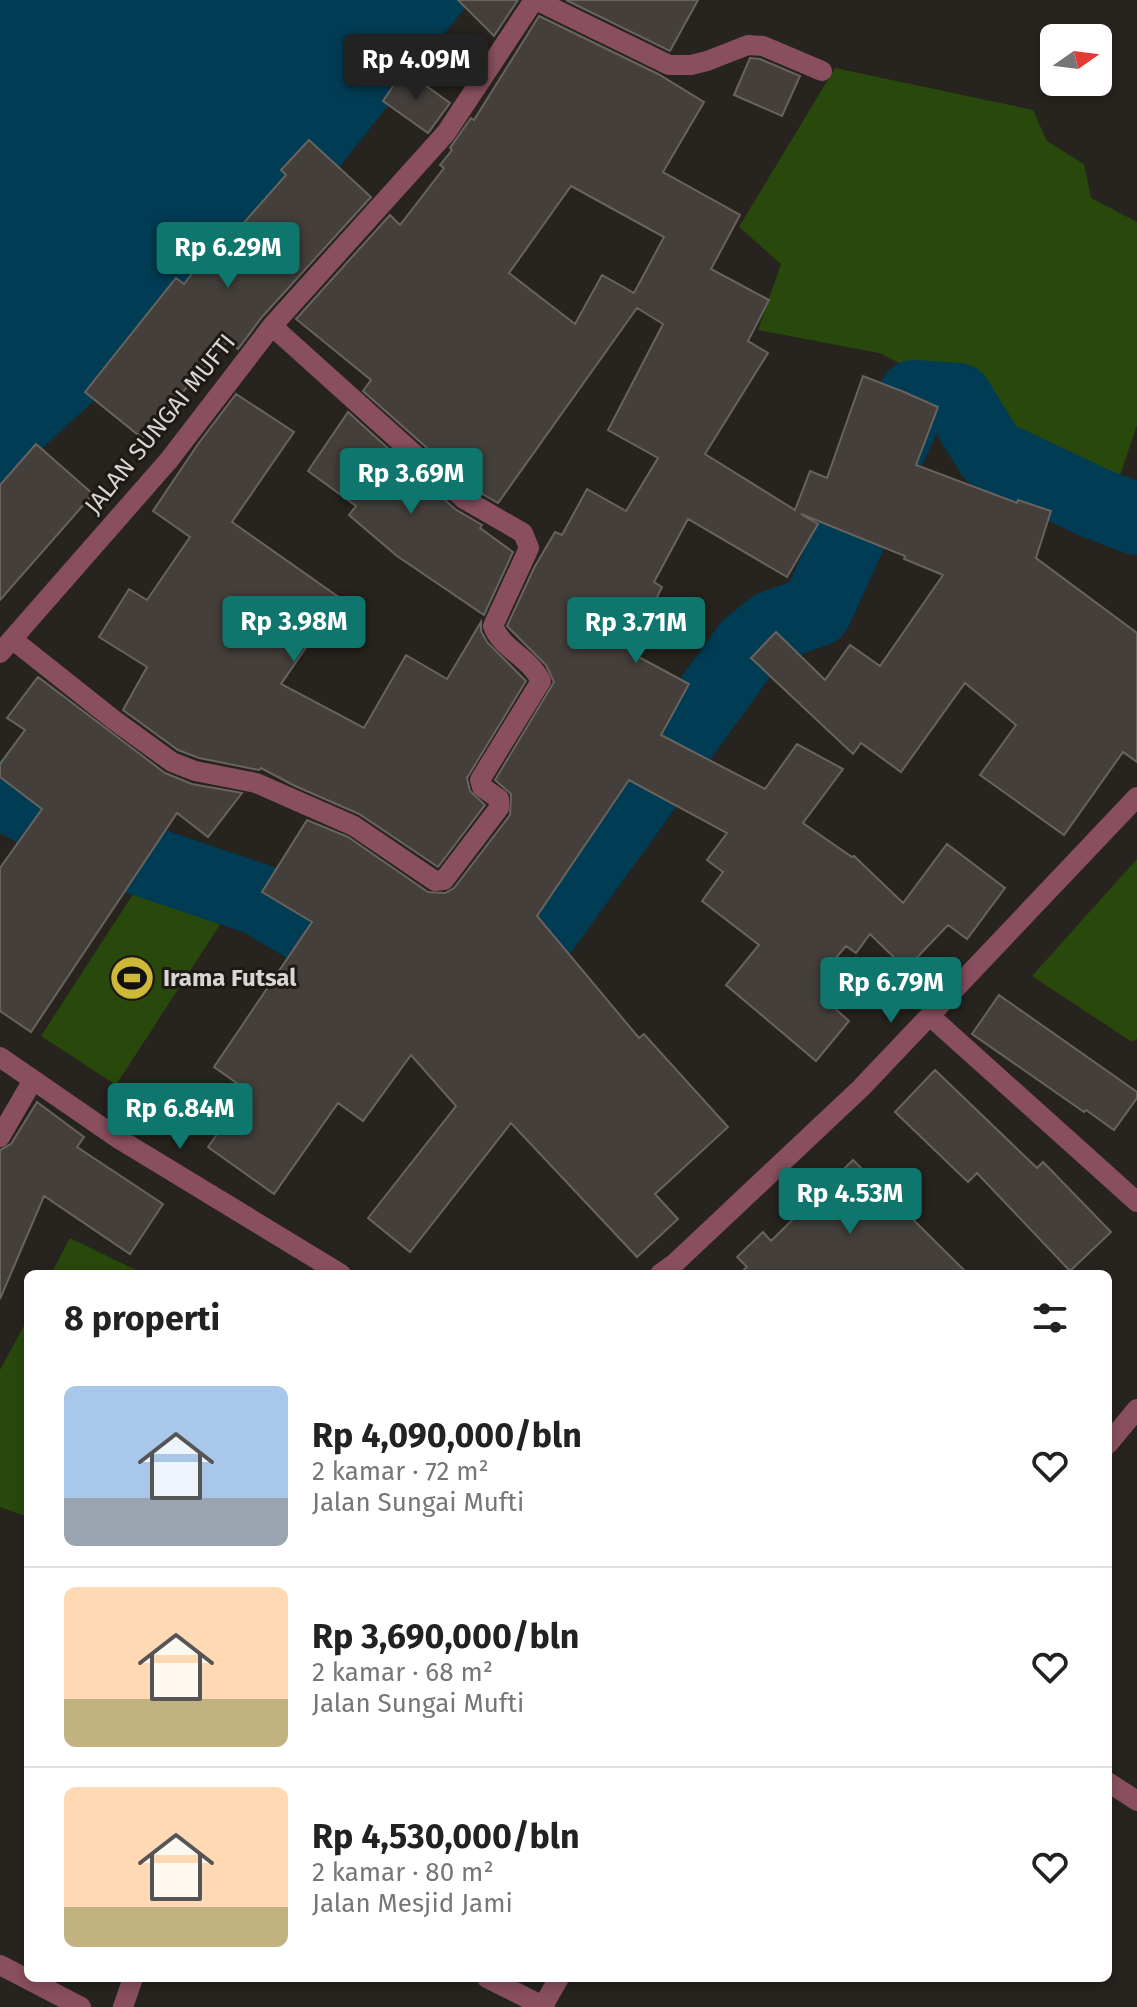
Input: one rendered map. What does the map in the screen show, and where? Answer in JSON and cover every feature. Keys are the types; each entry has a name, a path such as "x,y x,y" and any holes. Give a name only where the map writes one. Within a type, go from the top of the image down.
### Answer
{"street":[{"path":"535,0 669,65 707,61 748,45 763,46 822,71"},
{"name":"JALAN SUNGAI MUFTI","path":"6,646 169,460 272,326 446,133 535,0"},
{"path":"6,646 172,762 195,771 256,783 275,791 354,826 435,881 444,880 499,808 499,799 482,787 480,780 541,681 535,669 498,637 493,626 529,548 527,540 523,533 464,499 272,326"},
{"path":"666,1270 861,1088 1137,797"},
{"path":"930,1016 1137,1202"},
{"path":"0,1057 119,1139 334,1270"},
{"path":"0,1137 33,1080"},
{"path":"1112,1439 1137,1409"},
{"path":"1112,1785 1137,1801"},
{"path":"0,1965 24,1977"},
{"path":"33,1982 81,2007"},
{"path":"123,2007 132,1982"},
{"path":"495,1982 544,2007 557,1982"}],"green space":[{"path":"835,68 1033,110 1047,141 1084,164 1091,198 1137,222 1137,425 1119,478 978,433 958,392 879,353 758,330 781,264 739,227"},
{"path":"1137,859 1137,1039 1132,1042 1032,976"},
{"name":"Irama Futsal","path":"148,871 223,920 116,1085 41,1036"},
{"path":"70,1238 136,1270 53,1270"},
{"path":"24,1325 24,1516 0,1507 0,1370"}],"water":[{"path":"0,0 471,0 316,197 0,487"}],"building":[{"path":"458,0 518,0 494,36"},
{"path":"566,0 698,0 670,51"},
{"path":"539,16 658,74 704,102 663,172 740,215 711,269 769,300 748,341 768,353 705,454 795,510 810,471 827,478 863,376 904,392 938,407 916,465 1017,503 1018,500 1051,511 1036,558 1137,633 1137,762 1123,752 1064,835 980,775 1016,725 965,683 901,772 861,743 853,754 751,658 776,632 825,680 850,645 880,666 943,575 904,559 905,556 801,514 818,524 787,577 688,519 654,582 662,587 645,621 651,624 635,655 689,684 661,735 765,789 797,744 843,769 803,823 854,856 903,903 947,844 1005,888 967,939 948,925 906,969 870,934 856,953 846,946 829,966 839,976 823,998 849,1021 816,1061 726,985 759,945 702,901 723,872 707,860 727,833 629,780 537,916 639,1038 644,1034 728,1127 655,1194 678,1219 637,1257 511,1123 410,1252 368,1218 456,1106 411,1055 363,1121 338,1103 274,1194 208,1147 248,1091 214,1067 312,922 262,892 307,820 348,837 428,892 445,893 454,888 510,815 511,794 495,780 554,682 546,665 507,626 534,568 555,532 562,535 587,489 626,511 658,458 608,430 663,324 637,308 498,503 472,488 363,391 371,380 296,319 390,215 400,225 444,168 440,165 471,118 474,120","holes":["571,186 664,237 634,293 602,275 575,324 509,273"]},
{"path":"750,58 760,59 800,76 782,116 734,95"},
{"path":"404,70 450,103 428,133 383,101"},
{"path":"309,140 371,197 262,317 238,349 228,341 142,438 85,392 176,278 184,284 219,238 226,243 286,175 281,170"},
{"path":"236,394 294,432 232,522 340,598 281,684 364,728 406,655 447,679 481,622 481,631 487,642 526,681 467,778 470,791 485,805 438,867 359,814 261,768 199,758 178,750 123,710 147,667 99,637 129,589 147,600 190,537 153,511"},
{"path":"348,412 455,509 482,525 480,528 513,552 484,615 397,556 349,515 356,506 308,471"},
{"path":"36,444 93,494 0,600 0,485"},
{"path":"38,677 165,773 192,784 242,793 208,837 177,813 31,1032 0,1011 0,868 42,809 0,777 0,764 25,730 7,718"},
{"path":"999,995 1137,1092 1137,1098 1114,1130 972,1034"},
{"path":"935,1070 1037,1168 1043,1162 1111,1232 1069,1270 977,1173 968,1182 895,1112"},
{"path":"37,1102 84,1137 77,1147 163,1204 130,1254 44,1196 0,1299 0,1150 11,1144"},
{"path":"853,1160 964,1270 744,1270 747,1267 737,1257 763,1232 771,1241"}],"waterway":[{"path":"488,1006 748,646 773,626 816,611 914,396 957,399 991,454 1097,504 1137,519"},
{"path":"0,796 13,799 91,843 260,900 340,948 370,1000"}],"place":[{"name":"Irama Futsal","path":"132,978"}]}
